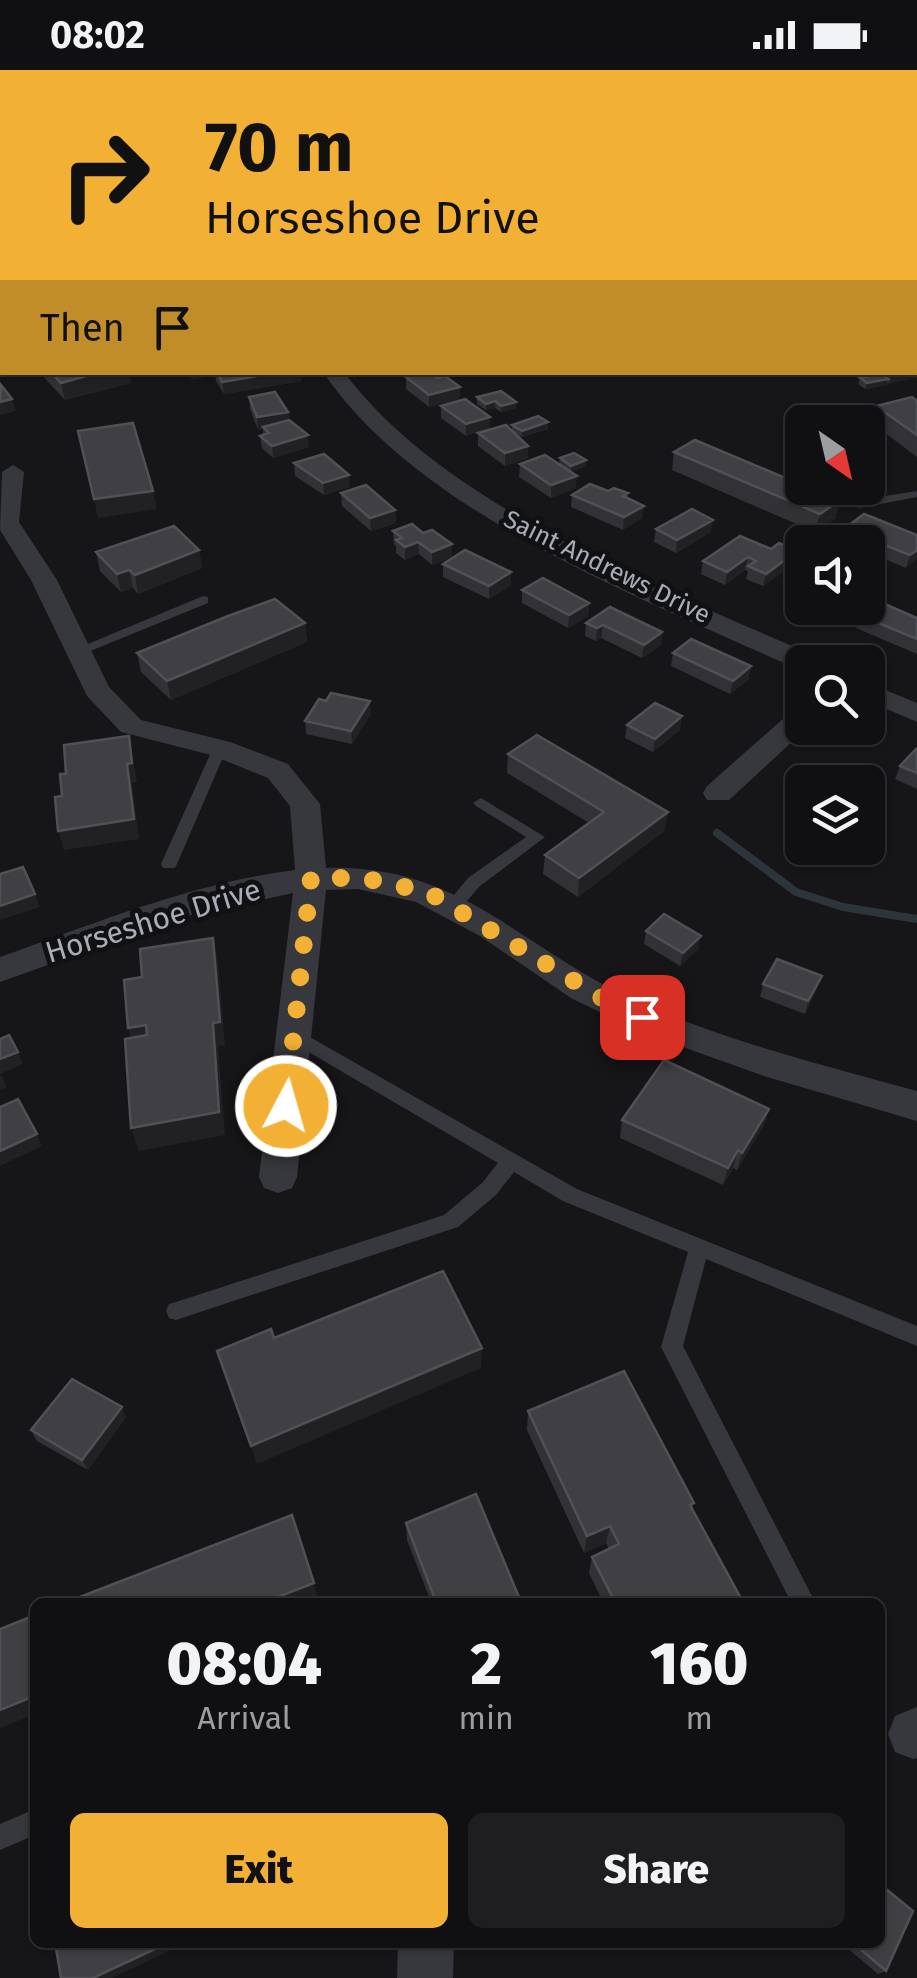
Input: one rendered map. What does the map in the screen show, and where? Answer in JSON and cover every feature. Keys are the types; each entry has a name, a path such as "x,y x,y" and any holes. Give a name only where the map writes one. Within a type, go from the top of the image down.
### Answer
{"street":[{"name":"Saint Andrews Drive","path":"335,375 344,389 422,464 513,525 785,653"},
{"path":"13,472 7,522 44,580 97,690 132,726 220,748 278,771 306,804 311,878 278,1177"},
{"path":"885,699 917,713"},
{"path":"718,793 785,732"},
{"name":"Horseshoe Drive","path":"0,970 184,906 291,878 363,878 428,892 612,1004 734,1054 917,1106"},
{"path":"425,1978 426,1948"}],"lane":[{"path":"885,500 917,494"},
{"path":"78,651 203,600"},
{"path":"169,864 220,748"},
{"path":"452,907 474,882 537,837 481,803"},
{"path":"294,1035 570,1195 917,1336"},
{"path":"176,1311 450,1221 489,1189 511,1161"},
{"path":"699,1248 672,1348 801,1598"},
{"path":"0,1836 30,1824"}],"building":[{"path":"54,375 90,375 61,383"},
{"path":"218,375 263,375 222,382"},
{"path":"882,375 888,379 867,383 860,378"},
{"path":"445,376 460,387 429,395 406,377"},
{"path":"1,385 12,399 0,402"},
{"path":"501,391 516,402 501,406 495,401 486,404 477,397"},
{"path":"275,392 288,412 257,417 249,397"},
{"path":"912,397 917,401 917,435 885,412 885,405 880,405"},
{"path":"465,399 490,417 466,424 441,406"},
{"path":"538,416 548,422 522,431 512,425"},
{"path":"289,420 308,435 272,446 260,436 269,433 263,427"},
{"path":"133,423 153,491 94,499 78,431"},
{"path":"506,425 528,446 505,453 478,433"},
{"path":"695,440 785,478 785,499 674,452"},
{"path":"574,453 586,460 571,466 560,458"},
{"path":"324,454 349,475 323,483 294,463"},
{"path":"545,455 577,476 551,485 520,464"},
{"path":"590,484 628,493 623,496 644,506 624,517 572,495"},
{"path":"366,485 395,510 370,518 341,493"},
{"path":"799,505 833,505 820,514"},
{"path":"692,509 713,520 677,540 656,529"},
{"path":"864,514 917,535 917,550 910,555 885,545 885,525 849,525"},
{"path":"412,524 423,533 432,530 452,544 432,552 418,542 405,547 393,531"},
{"path":"174,526 199,550 135,575 129,570 117,574 96,552"},
{"path":"740,536 771,549 779,543 785,546 785,560 766,574 748,566 756,561 748,557 727,572 703,561"},
{"path":"465,550 511,572 489,586 443,564"},
{"path":"543,578 589,603 569,615 522,590"},
{"path":"275,599 305,623 167,681 137,653 228,616"},
{"path":"885,604 917,618 917,639 883,625"},
{"path":"610,607 662,632 644,645 603,625 597,628 586,623"},
{"path":"691,639 751,666 733,681 673,653"},
{"path":"331,693 370,701 351,731 305,721 319,699 326,701"},
{"path":"655,703 682,716 655,739 627,725"},
{"path":"537,735 668,812 579,878 545,855 604,812 508,754"},
{"path":"129,736 132,763 127,764 134,819 58,831 55,797 62,796 60,774 66,774 64,745"},
{"path":"917,750 917,773 900,766"},
{"path":"23,867 35,894 0,906 0,874"},
{"path":"664,914 701,936 683,953 646,931"},
{"path":"213,938 220,1022 213,1023 219,1112 131,1128 125,1039 147,1035 146,1025 128,1028 124,980 142,977 140,949"},
{"path":"777,959 822,976 808,1001 763,984"},
{"path":"9,1035 18,1052 0,1059 0,1039"},
{"path":"664,1060 769,1109 728,1168 622,1120"},
{"path":"18,1099 37,1134 0,1151 0,1107"},
{"path":"443,1271 482,1348 251,1446 217,1351 271,1329 274,1338"},
{"path":"624,1371 741,1598 613,1598 592,1557 619,1544 610,1526 587,1536 528,1411"},
{"path":"72,1379 122,1407 82,1460 31,1430"},
{"path":"476,1494 519,1598 434,1598 406,1523"},
{"path":"292,1515 314,1583 275,1598 77,1598"},
{"path":"30,1617 30,1698 0,1710 0,1629"},
{"path":"885,1888 913,1911 886,1971 859,1948 885,1948"},
{"path":"56,1948 157,1948 93,1978 61,1978"}],"waterway":[{"path":"717,833 796,892 843,907 917,919"}],"route":[{"path":"286,1106 311,878 363,878 428,892 612,1004 642,1017"}]}
